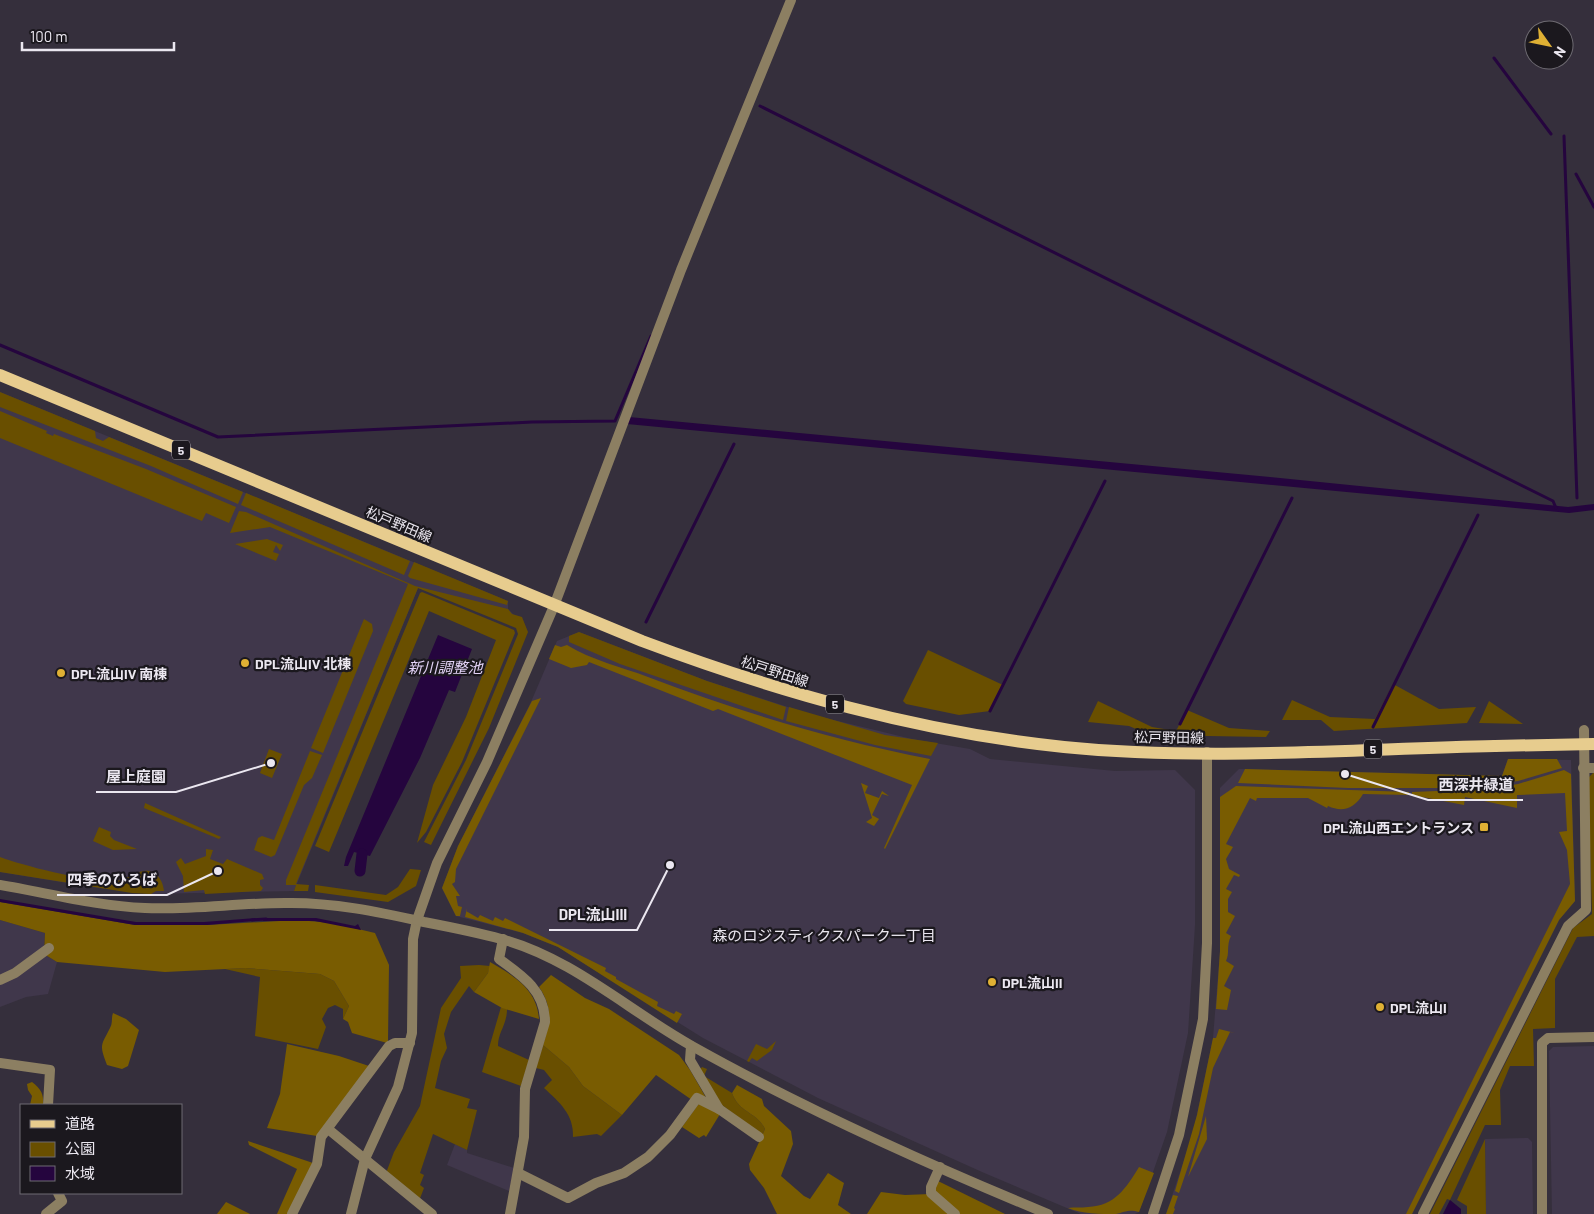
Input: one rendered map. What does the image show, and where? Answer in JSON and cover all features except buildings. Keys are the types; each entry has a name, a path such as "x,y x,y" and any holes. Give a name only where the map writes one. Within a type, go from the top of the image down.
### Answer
{"main road":[{"name":"松戸野田線","path":"0,375 554,606 702,663 814,699 889,718 945,729 1057,746 1127,751 1207,752 1594,744"}],"street":[{"path":"351,1214 365,1159 398,1087 410,1043 412,1033 413,939 417,920 440,856 487,762 554,606 681,270 791,0"},
{"path":"1423,1214 1568,926 1586,910 1584,730"},
{"path":"1153,1214 1180,1135 1203,1019 1207,943 1207,752"},
{"path":"1583,768 1594,768"},
{"path":"0,885 142,908 285,902 360,909 503,939 544,954 691,1046 807,1106 940,1168 1048,1214"},
{"path":"503,939 499,959 531,985 538,993 545,1011 544,1022 525,1089 524,1137 510,1214"},
{"path":"0,980 15,972 49,948"},
{"path":"1542,1214 1542,1044 1548,1038 1594,1037"},
{"path":"292,1214 317,1164 320,1137 388,1046 395,1043 410,1043"},
{"path":"691,1046 690,1060 719,1109"},
{"path":"0,1063 50,1070 48,1104"},
{"path":"518,1173 568,1198 596,1183 624,1173 648,1158 670,1135 697,1098 719,1109 759,1137"},
{"path":"328,1128 432,1214"},
{"path":"940,1168 931,1186 931,1193 955,1214"},
{"path":"46,1214 62,1200 59,1194"}],"shaded area":[{"path":"0,392 508,601 508,609 515,616 418,588 294,891 151,894 98,888 0,872"},
{"path":"579,632 707,681 813,715 912,739 970,749 990,759 1115,771 1175,770 1195,790 1195,925 1188,1033 1167,1132 1139,1212 1135,1214 1081,1214 982,1172 818,1098 703,1038 558,947 523,933 456,916 442,888 458,846 531,702 557,641"},
{"path":"555,645 561,647 567,645 607,663 717,702 787,724 858,743 930,759 885,849 912,785 718,709 713,711 589,662 587,665 571,668 549,659"},
{"path":"541,698 456,869 455,882 452,884 460,896 456,896 458,906 462,907 460,916 456,916 442,888 458,846 532,701"},
{"path":"1508,759 1571,760 1575,901 1559,920 1412,1214 1166,1214 1193,1133 1213,1038 1220,951 1220,788 1239,769 1502,776"},
{"path":"1508,759 1557,759 1562,768 1518,781 1467,788 1348,788 1238,783 1245,769 1502,776"},
{"path":"1564,770 1571,774 1575,901 1559,920 1412,1214 1406,1214 1570,884 1567,850 1559,832 1567,831 1565,793 1517,795 1517,808 1465,797 1464,805 1412,795 1412,792 1487,789 1487,791 1495,791 1494,788 1518,784"},
{"path":"861,783 868,786 865,793 879,798 882,791 889,796 882,794 872,815 879,819 874,826 866,822 872,818"},
{"path":"1236,786 1409,792 1409,795 1363,794 1356,803 1344,809 1328,806 1327,808 1308,798 1257,798 1256,801 1250,798 1226,844 1233,847 1226,859 1229,869 1240,875 1239,877 1234,875 1226,889 1232,892 1228,899 1228,912 1235,916 1226,933 1231,936 1226,961 1234,966 1224,986 1231,990 1227,1010 1216,1009 1220,951 1220,797"},
{"path":"0,902 135,925 207,925 297,920 333,923 375,933 389,965 388,1041 387,1043 352,1033 348,1022 343,1019 349,1006 334,981 320,974 246,968 165,972 57,962 44,954 45,933 0,920"},
{"path":"466,911 478,918 480,915 493,921 495,917 503,921 505,918 606,968 605,971 616,977 616,979 658,1002 657,1006 674,1014 676,1011 682,1014 677,1023 558,947 523,933 465,917"},
{"path":"0,920 45,933 44,948 0,977"},
{"path":"44,954 57,962 48,994 26,997 0,1007 0,983"},
{"path":"490,962 523,984 534,999 539,1019 502,1008 474,992 488,973"},
{"path":"551,975 585,998 609,1009 679,1055 709,1103 692,1100 656,1075 622,1115 583,1086 569,1067 543,1045 549,1015 547,1001 539,987"},
{"path":"113,1013 126,1019 139,1030 128,1066 122,1069 107,1065 102,1049 103,1042 111,1026"},
{"path":"1219,1029 1235,1033 1230,1032 1213,1068 1199,1134 1179,1193 1175,1191 1197,1115 1213,1038 1216,1038"},
{"path":"287,1044 339,1056 369,1066 317,1136 267,1128 280,1094"},
{"path":"1594,1046 1594,1214 1552,1214 1549,1051 1553,1047"},
{"path":"32,1082 38,1087 43,1098 43,1104 30,1104 32,1096 27,1084"},
{"path":"737,1085 762,1099 764,1106 791,1131 793,1144 781,1176 810,1199 828,1173 844,1183 838,1205 851,1214 777,1214 764,1188 750,1170 749,1164 765,1129 762,1123 743,1109 735,1100 732,1093"},
{"path":"700,1102 720,1114 706,1137 704,1135 699,1138 682,1127"},
{"path":"1206,1116 1207,1139 1188,1177"},
{"path":"1528,1138 1532,1142 1533,1214 1486,1214 1485,1139"},
{"path":"248,1141 313,1163 288,1214 277,1214 297,1169 249,1145"},
{"path":"455,1144 467,1150 467,1153 514,1168 509,1191 447,1165"},
{"path":"1139,1167 1154,1173 1139,1212 1097,1214 1068,1208 1097,1206 1113,1199 1124,1189"},
{"path":"938,1181 1005,1214 959,1214 936,1194 935,1186"},
{"path":"881,1192 905,1195 930,1194 950,1214 867,1214"},
{"path":"1173,1195 1178,1196 1175,1209 1173,1214 1166,1214"},
{"path":"226,1202 250,1214 217,1214"}],"green space":[{"path":"0,392 95,431 96,438 103,441 109,437 243,492 238,504 151,466 0,407"},
{"path":"0,411 47,431 46,433 53,436 54,434 146,469 236,507 229,523 206,513 202,521 0,438"},
{"path":"246,493 410,561 404,575 241,505"},
{"path":"239,511 246,512 415,586 508,609 512,614 522,617 528,632 489,728 431,845 424,842 466,760 518,634 516,628 418,588 296,884 309,885 308,891 294,891 296,885 286,885 286,880 408,584 270,527 230,533"},
{"path":"267,539 283,545 280,551 276,545 273,552 279,554 276,561 235,544"},
{"path":"414,562 508,601 507,605 410,578 408,576"},
{"path":"422,592 514,630 515,633 462,762 426,832 417,843 433,785 466,717 496,640 429,611 329,852 315,846"},
{"path":"364,619 372,624 373,631 323,753 311,748"},
{"path":"579,632 707,681 786,707 783,720 620,664 569,642 569,636"},
{"path":"928,650 1003,685 990,711 959,715 906,704 903,701"},
{"path":"1393,684 1439,709 1476,707 1467,723 1334,731 1321,720 1282,720 1292,700 1330,717 1375,719"},
{"path":"1098,701 1152,727 1176,731 1187,710 1229,728 1270,731 1266,737 1150,735 1129,726 1088,722"},
{"path":"1489,701 1523,724 1479,723"},
{"path":"789,707 885,735 938,743 931,756 875,745 786,721"},
{"path":"269,749 282,754 272,778 260,773"},
{"path":"310,751 322,755 312,778 304,785 275,855 271,857 254,850 258,838 262,836 274,840"},
{"path":"1594,772 1594,936 1577,937 1555,979 1555,1028 1533,1029 1534,1066 1510,1066 1500,1090 1501,1125 1485,1125 1450,1200 1447,1199 1439,1214 1430,1214 1573,928 1592,914 1588,778"},
{"path":"145,803 221,837 219,839 144,808"},
{"path":"99,827 111,832 110,836 114,840 137,849 113,850 93,841"},
{"path":"206,849 213,850 210,859 223,864 227,859 262,874 264,879 260,880 260,885 263,888 261,891 205,894 204,890 184,892 183,876 176,862 181,858 185,864 206,856"},
{"path":"0,857 58,873 105,881 116,881 140,872 149,871 160,879 164,891 156,891 151,894 132,893 0,872"},
{"path":"410,869 421,870 416,886 388,902 315,892 315,885 386,895 398,887"},
{"path":"460,966 490,966 488,973 474,992 469,986 451,1012 444,1034 447,1048 441,1061 435,1088 470,1099 467,1108 477,1110 467,1150 433,1134 420,1173 424,1175 420,1185 424,1188 419,1201 386,1173 394,1152 420,1106 441,1008 461,978"},
{"path":"246,968 320,974 334,981 349,1006 343,1019 343,1009 335,1005 328,1008 322,1019 326,1027 318,1049 255,1036 260,977 225,969"},
{"path":"501,1007 507,1009 507,1015 499,1037 498,1046 529,1060 521,1086 482,1072"},
{"path":"776,1041 772,1050 757,1061 752,1058 749,1062 747,1061 756,1044 767,1049"},
{"path":"543,1045 569,1067 583,1086 622,1115 601,1136 597,1134 573,1137 573,1129 568,1115 544,1088 552,1080 544,1070 536,1068"},
{"path":"702,1067 707,1069 704,1076 732,1093 743,1109 762,1123 765,1129 762,1135 722,1105 699,1071"},
{"path":"1485,1139 1486,1214 1467,1214 1467,1206 1457,1200"}],"water":[{"path":"629,417 1568,507 1594,504 1594,510 1569,513 627,424"},
{"name":"新川調整池","path":"438,635 472,649 455,692 449,690 420,758 370,856 354,852 348,866 344,866 346,857"},
{"path":"0,899 136,922 204,922 256,918 254,921 207,925 135,925 0,902"},
{"path":"264,918 316,918 355,926 358,924 361,930 315,921 263,921"},
{"path":"1450,1200 1461,1209 1461,1214 1443,1214"}],"waterway":[{"path":"1494,58 1551,134"},
{"path":"760,106 1553,501 1556,508"},
{"path":"1564,136 1577,498"},
{"path":"1576,174 1594,207"},
{"path":"0,345 218,437 532,422 615,421 651,336"},
{"path":"646,622 734,444"},
{"path":"990,711 1105,481"},
{"path":"1180,724 1292,498"},
{"path":"1373,727 1478,515"},
{"path":"360,871 362,854"},
{"path":"252,920 266,919"}],"place":[{"name":"DPL流山IV 北棟","path":"245,663"},
{"name":"DPL流山IV 南棟","path":"61,673"},
{"name":"屋上庭園","path":"271,763"},
{"name":"西深井緑道","path":"1345,774"},
{"name":"DPL流山西エントランス","path":"1484,827"},
{"name":"DPL流山III","path":"670,865"},
{"name":"四季のひろば","path":"218,871"},
{"name":"DPL流山II","path":"992,982"},
{"name":"DPL流山I","path":"1380,1007"}],"district":[{"name":"森のロジスティクスパーク一丁目","path":"824,935"}]}
